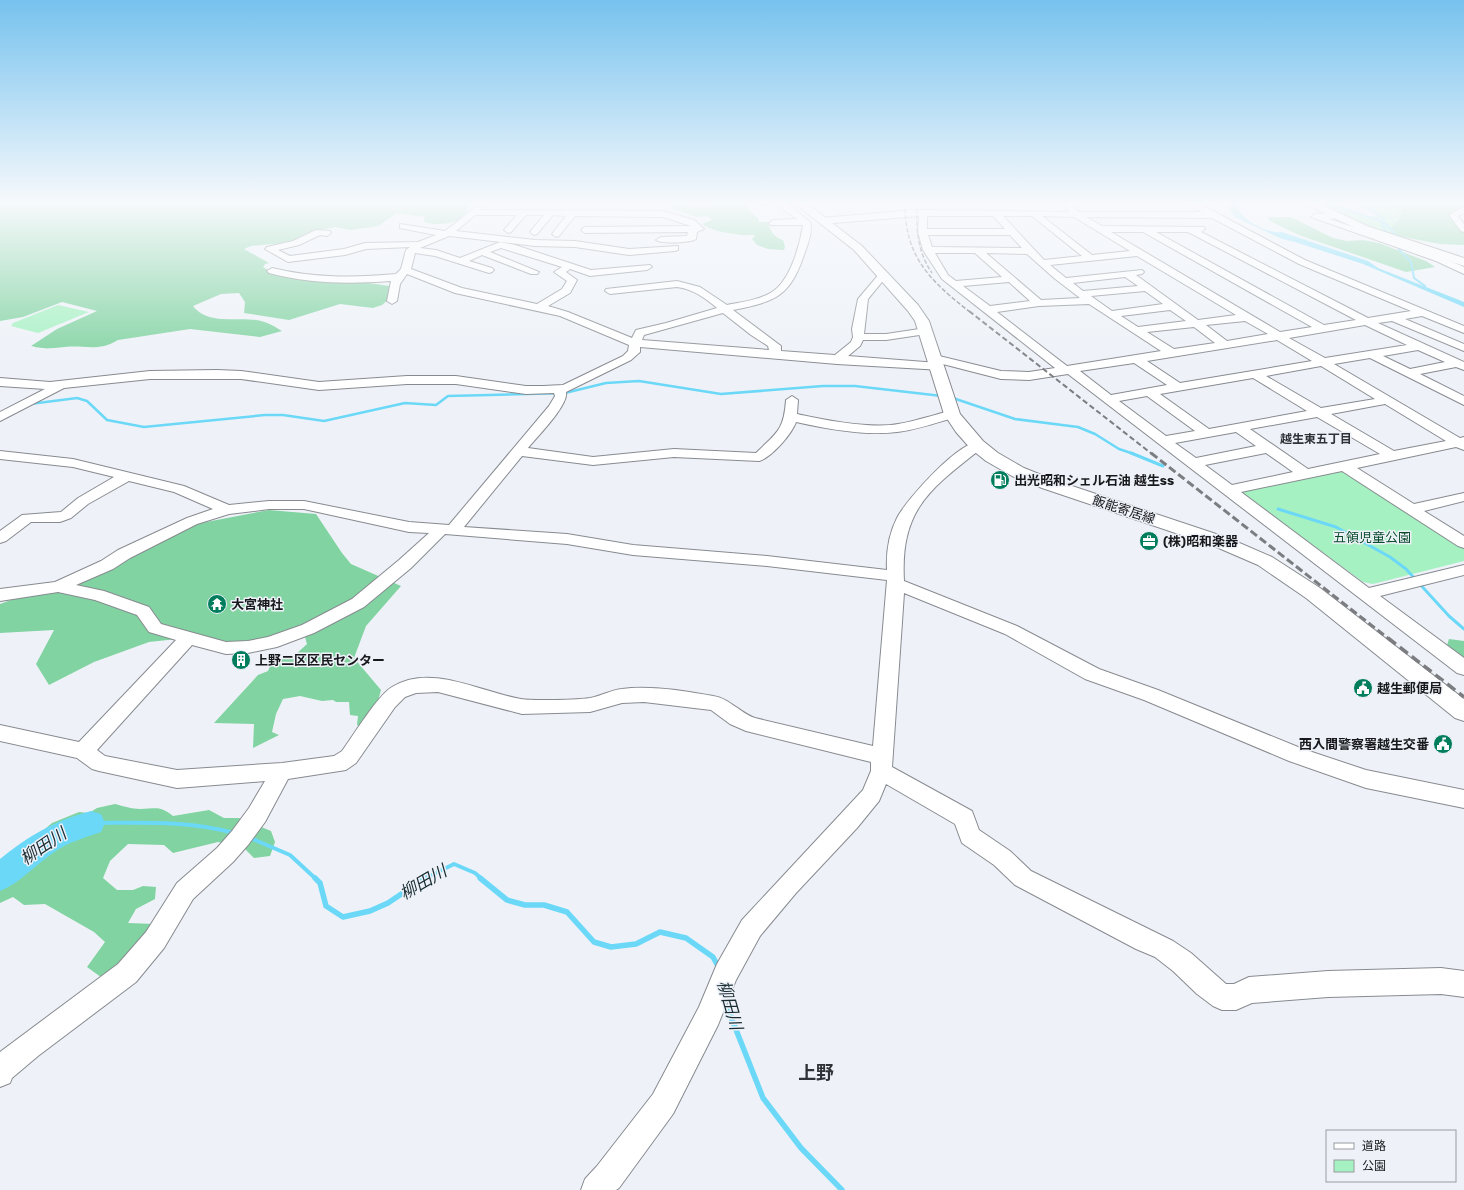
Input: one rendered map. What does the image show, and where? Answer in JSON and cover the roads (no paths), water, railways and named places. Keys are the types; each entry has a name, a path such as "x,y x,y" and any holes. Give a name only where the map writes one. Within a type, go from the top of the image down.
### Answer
{"main road":[{"name":"飯能寄居線","path":"867,258 913,308 922,321 949,402 962,429 977,445 1005,464 1035,479 1221,542 1265,561 1313,593 1464,712"},
{"path":"1443,258 1464,262"}],"street":[{"path":"297,258 288,259 273,266 302,278 330,281 398,277"},
{"path":"392,301 392,287 398,277 406,270 408,258"},
{"path":"453,258 489,270"},
{"path":"462,260 468,258"},
{"path":"496,258 534,272"},
{"path":"544,258 590,273 599,281 653,276"},
{"path":"0,382 62,385 150,375 217,374 241,375 319,386 406,380 456,380 526,390 560,392 627,358 634,352 635,343 640,332 675,326 724,309 751,303 780,291 797,262 798,258"},
{"path":"933,258 952,284 1108,399 1464,668"},
{"path":"986,258 1039,303"},
{"path":"1037,258 1064,281 1110,314 1172,353"},
{"path":"1042,263 1095,258"},
{"path":"1147,258 1462,443"},
{"path":"1196,258 1323,329"},
{"path":"1244,258 1367,322 1461,364"},
{"path":"1293,258 1464,330"},
{"path":"1443,258 1464,271"},
{"path":"590,273 650,263 610,261"},
{"path":"1178,276 1302,262"},
{"path":"539,307 566,291 572,280 559,272 570,266"},
{"path":"1064,281 1166,269"},
{"path":"406,270 459,291 539,307 564,314 635,343 837,360 936,363 1010,376 1029,376 1421,313"},
{"path":"1128,274 1226,344"},
{"path":"837,360 856,344 859,337 858,329 863,299 883,275"},
{"path":"952,284 1011,279"},
{"path":"660,286 667,295 628,300 607,288 677,284 687,285 714,301 754,333 770,341 775,346 775,354"},
{"path":"986,310 1148,288"},
{"path":"1315,295 1337,292"},
{"path":"1110,314 1174,306"},
{"path":"1380,307 1464,348"},
{"path":"1136,330 1248,318"},
{"path":"859,337 886,337 926,331"},
{"path":"1108,399 1419,346"},
{"path":"1371,354 1464,401"},
{"path":"1137,359 1178,387"},
{"path":"1409,373 1461,364"},
{"path":"1255,374 1392,456"},
{"path":"0,388 18,384"},
{"path":"0,417 62,385"},
{"path":"58,587 98,595 143,611 155,628 226,648 248,647 271,643 308,629 358,603 448,529 555,408 560,392"},
{"path":"1149,392 1206,433"},
{"path":"518,451 593,460 674,453 758,457 772,443 781,437 789,426 792,417 792,400"},
{"path":"1163,441 1388,400"},
{"path":"792,417 822,424 882,429 898,428 949,402"},
{"path":"1238,427 1305,474"},
{"path":"1229,490 1462,443"},
{"path":"596,1190 608,1177 663,1104 709,1016 726,973 751,928 788,885 850,821 871,795 882,763 896,580 894,560 897,535 909,511 920,494 935,478 977,445"},
{"path":"1193,463 1268,448"},
{"path":"0,455 74,463 179,489 227,510"},
{"path":"1345,466 1464,543"},
{"path":"0,538 28,518 60,517 66,515 83,501 125,476"},
{"path":"1412,509 1464,497"},
{"path":"0,595 58,587 107,565 171,530 192,521 227,510 263,505 304,505 409,528 448,529 568,539 633,550 767,561 896,580 1011,630 1092,674 1151,695 1296,755 1366,779 1464,799"},
{"path":"1366,594 1464,570"},
{"path":"83,751 188,638"},
{"path":"0,733 83,751 99,763 177,779 339,764 349,757 388,702 398,692 414,686 438,684 522,707 590,705 622,696 644,695 714,703 724,707 733,716 748,724 882,763 964,818 970,836 1002,858 1023,878 1145,941 1164,949 1182,962 1206,985 1222,996 1236,997 1249,990 1328,984 1441,981 1464,984"},
{"path":"0,1073 2,1068 28,1046 127,973 155,940 185,892 225,855 240,838 256,815 282,770"}],"water":[{"path":"1343,258 1358,258 1368,261 1378,268 1464,302 1464,307 1363,264"}],"waterway":[{"path":"1407,258 1411,262 1414,278 1425,286 1424,288"},
{"path":"30,404 77,398 87,401 107,420 144,427 265,415 283,415 324,421 405,403 436,405 448,396 565,393 606,383 639,381 721,394 823,386 855,386 942,396"},
{"path":"950,397 1015,419 1078,427 1095,434 1119,449 1131,453"},
{"path":"1131,453 1163,466"},
{"path":"1278,509 1336,527 1390,557 1406,569 1449,616 1464,629"},
{"name":"柳田川","path":"91,823 181,824 234,833"},
{"name":"柳田川","path":"0,877 31,851 53,837 64,831 91,823"},
{"name":"柳田川","path":"248,837 290,855 316,879"},
{"name":"柳田川","path":"424,879 454,864 475,873 482,879"},
{"name":"柳田川","path":"316,879 320,883 326,906 343,917 370,911 388,903 425,878"},
{"name":"柳田川","path":"480,878 507,900 525,905 544,905 567,912 594,942 611,947 636,944 660,932 686,938 713,957 719,968"},
{"name":"柳田川","path":"728,995 731,1017 763,1098 801,1148 842,1190"}],"railway":[{"path":"918,258 922,266 932,278 970,312"},
{"path":"924,258 932,273"},
{"path":"969,311 1152,454"},
{"path":"1151,453 1389,639"},
{"path":"1388,638 1464,697"}],"place":[{"name":"出光昭和シェル石油 越生ss","path":"1000,480"},
{"name":"(株)昭和楽器","path":"1149,541"},
{"name":"大宮神社","path":"217,604"},
{"name":"上野二区区民センター","path":"241,660"},
{"name":"越生郵便局","path":"1363,688"},
{"name":"西入間警察署越生交番","path":"1443,744"}],"district":[{"name":"越生東五丁目","path":"1316,439"},
{"name":"上野","path":"816,1073"}],"park label":[{"name":"五領児童公園","path":"1372,537"}]}
